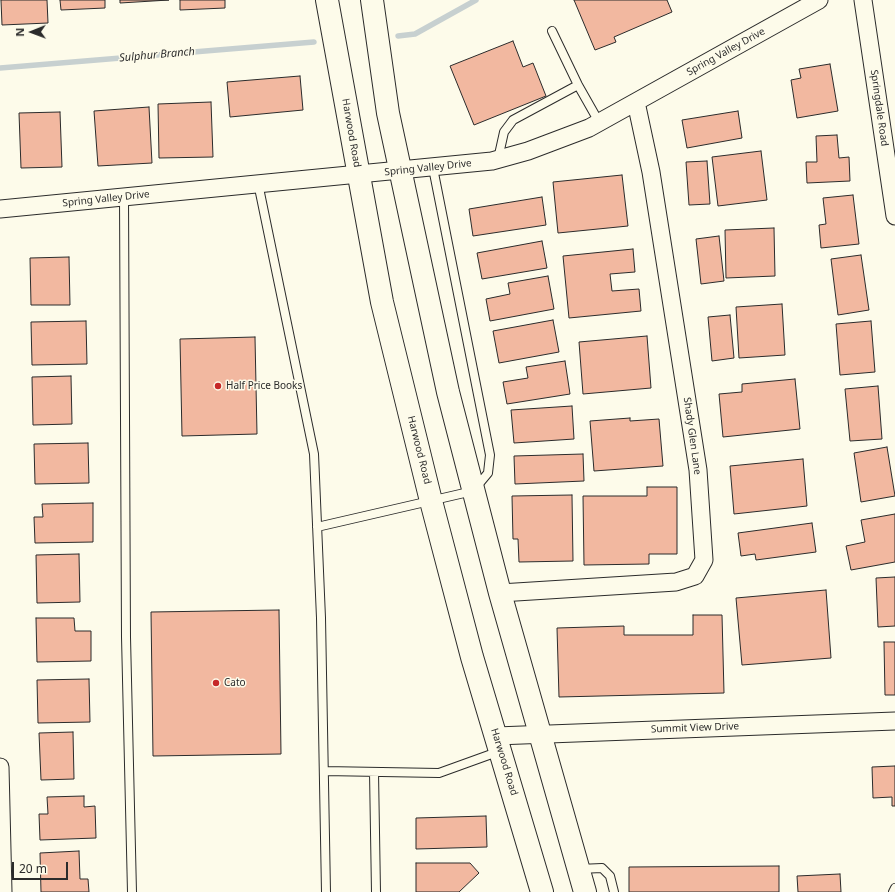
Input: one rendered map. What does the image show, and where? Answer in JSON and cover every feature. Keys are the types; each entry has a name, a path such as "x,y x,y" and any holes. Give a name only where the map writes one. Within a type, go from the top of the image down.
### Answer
{"main road":[{"name":"Harwood Road","path":"327,0 382,302 431,501 472,657 542,892"},
{"path":"372,0 388,113 448,392 500,593 541,734 584,892"}],"street":[{"name":"Spring Valley Drive","path":"0,209 258,183 401,172 498,160 528,151 589,128 819,0"},
{"name":"Springdale Road","path":"864,0 895,216"},
{"name":"Shady Glen Lane","path":"500,593 676,582 695,576 704,560 698,470 651,172 636,102"},
{"name":"Summit View Drive","path":"498,744 541,734 895,721"},
{"path":"0,767 2,892"}],"lane":[{"path":"552,31 578,86 599,122"},
{"path":"498,160 504,132 512,120 578,86"},
{"path":"317,527 473,491 488,473 490,455 433,168"},
{"path":"258,183 314,454 324,771 326,892"},
{"path":"124,197 126,637 132,892"},
{"path":"324,771 439,773 498,744"},
{"path":"374,772 376,892"},
{"path":"578,869 602,868 610,876 614,892"},
{"path":"893,892 895,888"}],"building":[{"path":"1,0 47,0 48,23 2,25"},
{"path":"60,0 105,0 105,8 61,10"},
{"path":"120,0 169,0 120,3"},
{"path":"180,0 225,0 225,8 180,10"},
{"path":"574,0 667,0 672,12 614,37 616,42 595,50"},
{"path":"513,41 523,67 533,63 546,96 474,125 450,66"},
{"path":"830,64 838,111 797,118 791,80 801,78 799,69"},
{"path":"300,76 303,110 230,117 227,82"},
{"path":"211,102 213,157 159,158 158,104"},
{"path":"149,107 152,163 98,166 94,111"},
{"path":"738,111 742,138 687,148 682,120"},
{"path":"60,112 62,167 21,168 19,113"},
{"path":"837,135 839,158 849,157 850,181 807,183 806,162 817,162 816,136"},
{"path":"761,151 767,200 718,206 712,157"},
{"path":"707,161 710,204 689,205 686,162"},
{"path":"622,175 628,226 558,233 553,182"},
{"path":"853,195 859,244 821,248 819,225 826,224 823,198"},
{"path":"542,197 546,225 473,236 469,209"},
{"path":"774,228 775,276 726,278 725,230"},
{"path":"719,236 724,281 701,284 696,239"},
{"path":"542,241 547,268 482,279 477,253"},
{"path":"633,249 635,272 610,274 612,291 639,289 641,311 569,318 563,256"},
{"path":"861,255 869,310 838,315 831,259"},
{"path":"69,257 70,305 31,305 30,258"},
{"path":"548,276 554,309 490,321 486,299 510,294 508,283"},
{"path":"782,304 785,355 739,358 736,307"},
{"path":"730,315 734,358 712,361 708,317"},
{"path":"553,320 559,352 499,363 493,331"},
{"path":"86,321 87,364 32,365 31,322"},
{"path":"871,321 875,372 840,375 836,324"},
{"path":"647,336 651,388 583,394 579,342"},
{"name":"Half Price Books","path":"255,337 257,434 182,436 180,339"},
{"path":"565,361 570,394 507,404 503,382 528,378 526,367"},
{"path":"71,376 72,424 33,425 32,377"},
{"path":"795,379 800,429 723,437 719,394 742,392 742,384"},
{"path":"878,386 882,439 850,441 845,389"},
{"path":"572,406 574,439 514,443 511,410"},
{"path":"630,418 630,421 659,419 663,466 594,471 590,421"},
{"path":"88,443 89,483 35,484 34,444"},
{"path":"887,447 895,496 861,502 854,453"},
{"path":"583,454 584,481 515,484 514,456"},
{"path":"803,459 807,506 734,514 730,466"},
{"path":"647,487 677,487 677,554 649,554 649,564 584,565 583,496 647,496"},
{"path":"572,495 573,561 519,562 518,539 513,539 512,496"},
{"path":"93,503 93,542 35,543 34,517 43,517 42,504"},
{"path":"895,514 895,562 851,570 846,546 865,542 861,520"},
{"path":"812,523 816,552 756,560 755,554 741,556 738,533"},
{"path":"79,554 80,602 37,603 36,555"},
{"path":"895,577 895,626 878,627 876,578"},
{"path":"826,590 831,658 742,665 736,598"},
{"name":"Cato","path":"279,610 281,754 153,756 151,612"},
{"path":"693,615 722,615 724,693 559,697 557,628 624,626 624,635 693,635"},
{"path":"36,618 74,618 75,631 91,631 91,661 37,662"},
{"path":"884,642 895,642 895,695 885,695"},
{"path":"89,679 90,722 38,723 37,680"},
{"path":"73,732 74,779 41,780 39,733"},
{"path":"895,766 895,806 892,806 892,797 873,798 872,767"},
{"path":"84,796 84,807 95,806 96,838 40,840 39,814 48,814 47,797"},
{"path":"486,816 487,847 416,849 416,818"},
{"path":"79,851 80,879 88,879 89,892 41,892 40,853"},
{"path":"416,863 470,863 479,873 459,892 416,892"},
{"path":"779,866 779,892 629,892 629,867"},
{"path":"840,874 841,892 798,892 797,876"}],"waterway":[{"name":"Sulphur Branch","path":"398,36 415,34 476,0"},
{"name":"Sulphur Branch","path":"0,68 314,42"}],"place":[{"name":"Half Price Books","path":"218,386"},
{"name":"Cato","path":"216,683"}]}
